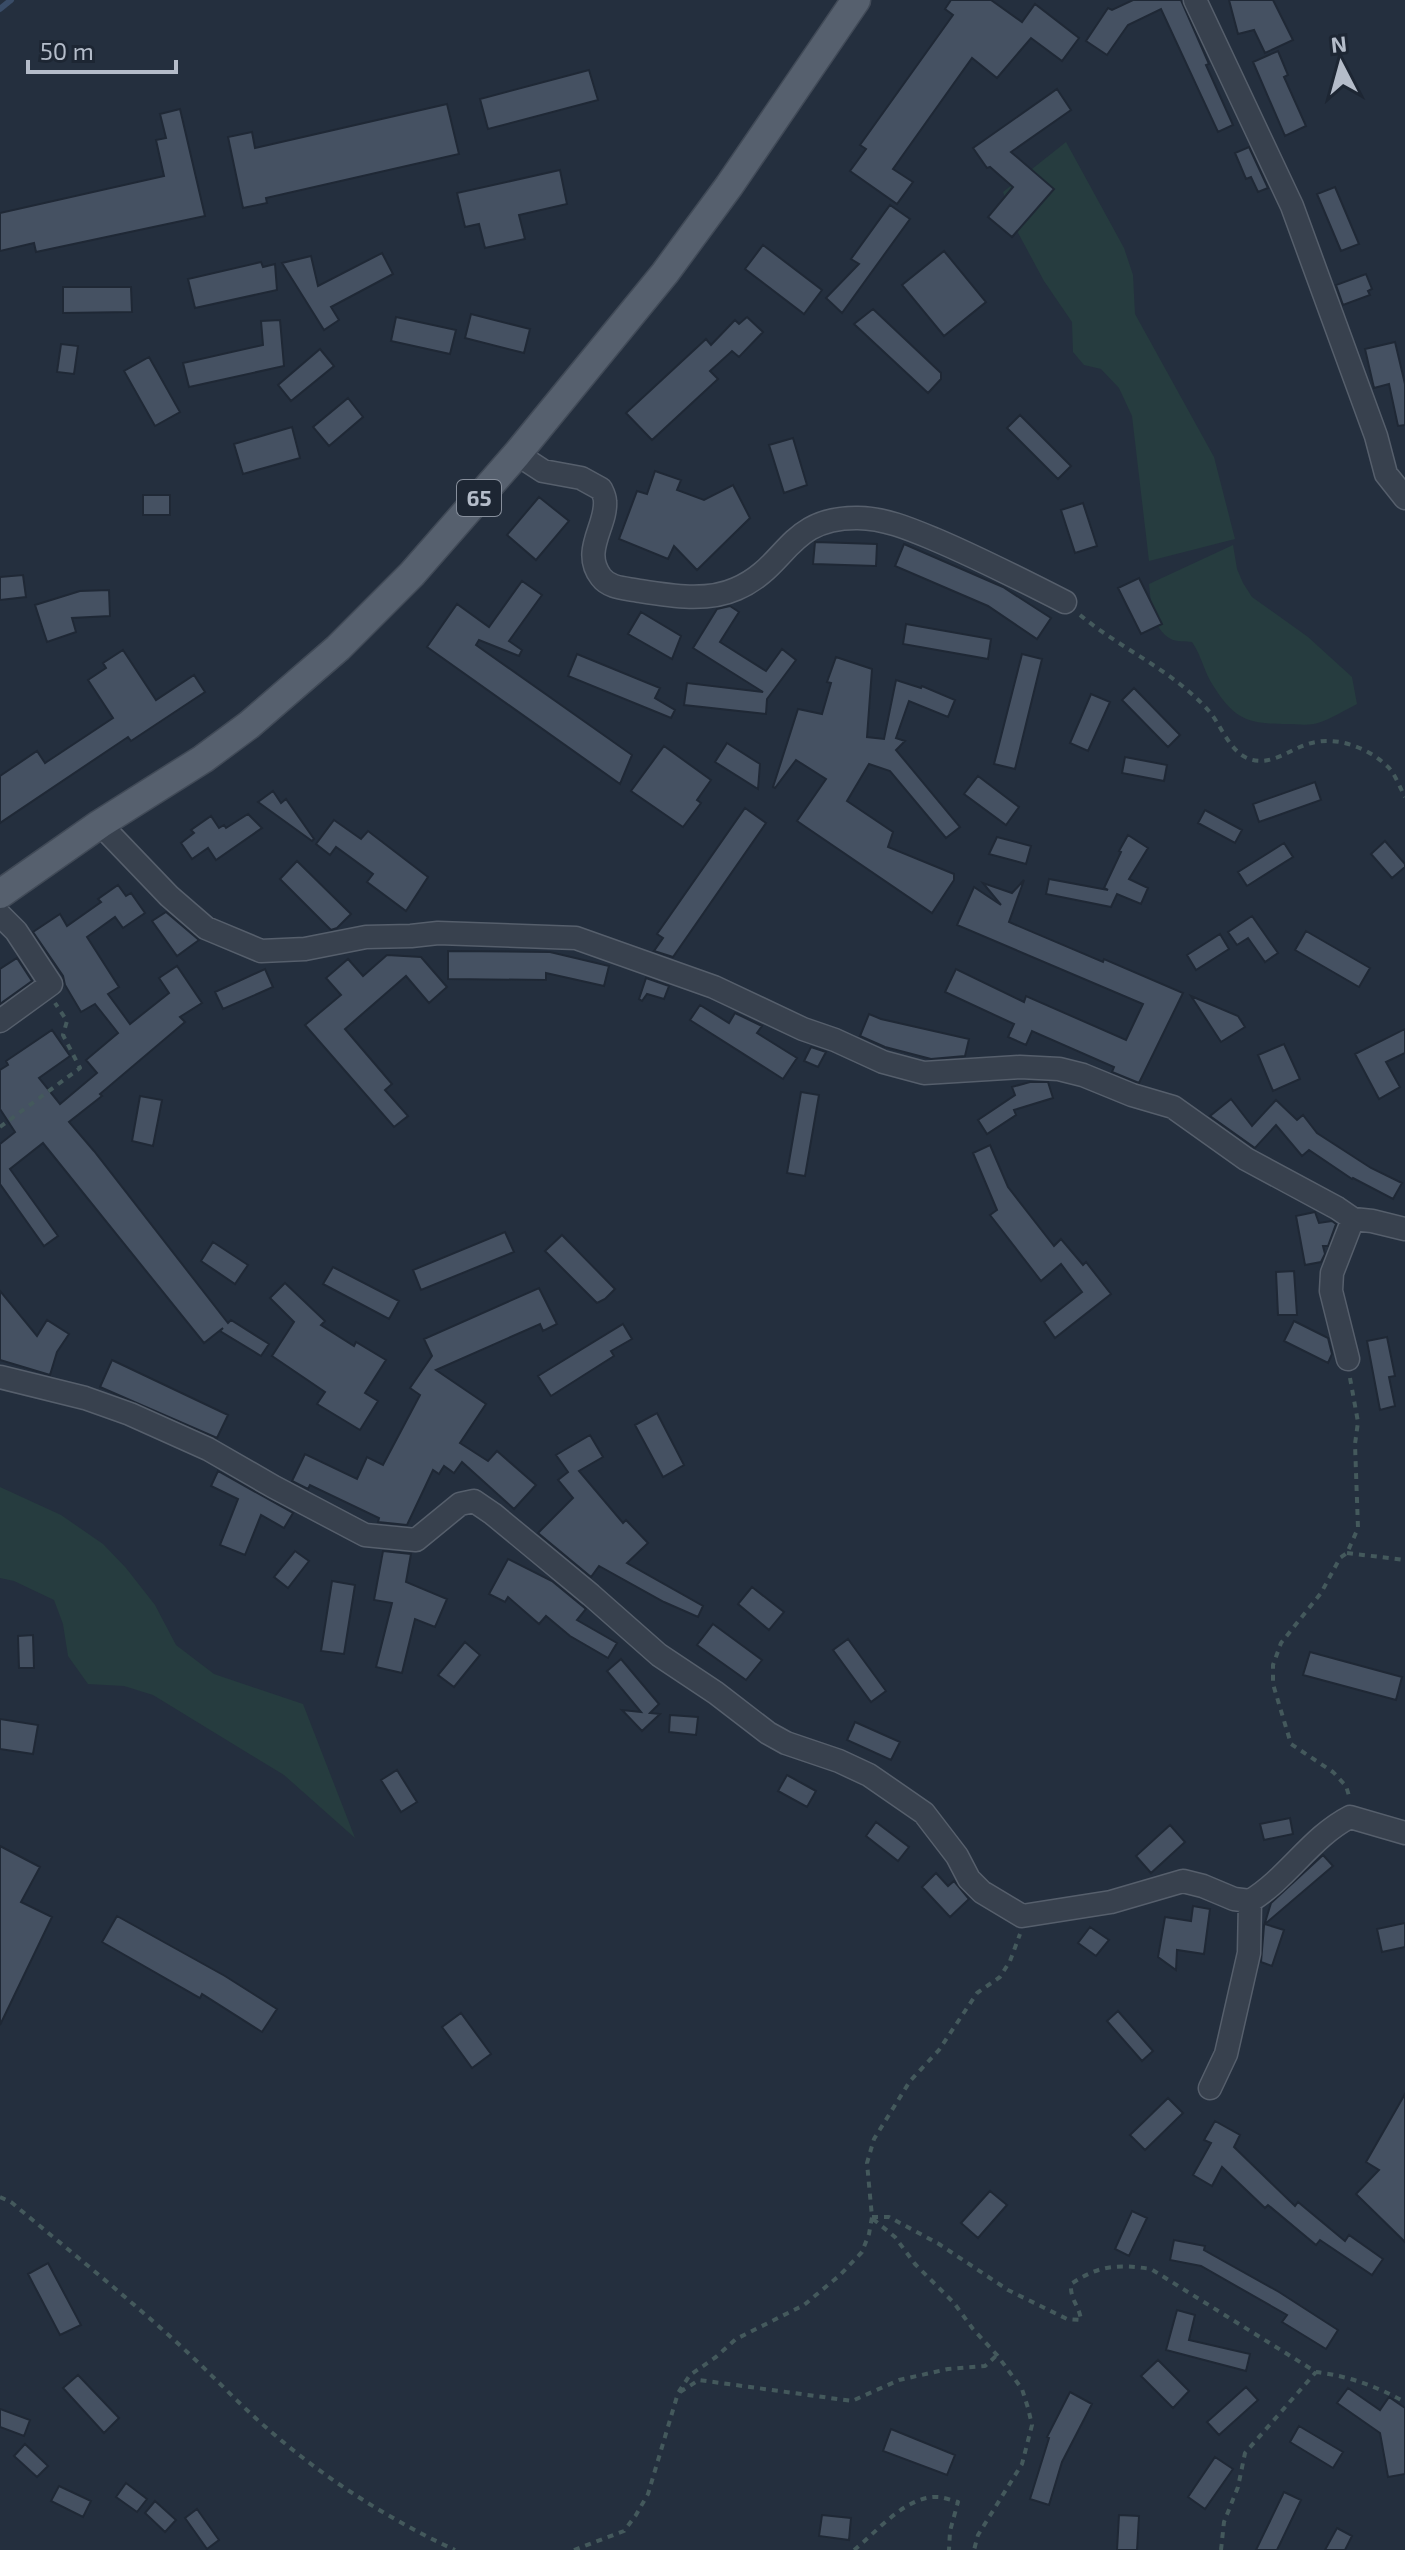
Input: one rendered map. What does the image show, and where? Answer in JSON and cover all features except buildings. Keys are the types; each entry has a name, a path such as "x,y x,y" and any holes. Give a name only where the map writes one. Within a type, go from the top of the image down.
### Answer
{"main road":[{"name":"65","path":"0,894 100,824 203,759 296,686 412,574 517,454 665,273 729,186 856,0"}],"street":[{"path":"1195,0 1292,206 1376,436 1386,474 1405,498"},
{"path":"517,454 543,471 581,478 601,489 605,502 594,551 601,577 610,585 681,597 736,589 754,579 812,525 833,519 860,518 889,523 964,552 1065,602"},
{"path":"100,824 169,896 206,928 261,951 305,949 366,937 438,933 576,938 714,987 803,1029 897,1066 924,1073 1020,1067 1059,1069 1083,1075 1132,1095 1173,1107 1246,1159 1353,1219 1405,1229"},
{"path":"0,915 16,931 51,984 0,1021"},
{"path":"1348,1359 1331,1291 1332,1273 1353,1219"},
{"path":"0,1377 85,1398 154,1425 208,1449 365,1535 416,1540 460,1504 474,1501 591,1595 659,1655 768,1733 869,1775 924,1813 957,1856 969,1879 982,1892 1022,1916 1111,1902 1183,1881 1234,1899 1250,1901 1282,1877 1331,1827 1350,1817 1405,1833"},
{"path":"1210,2088 1226,2054 1249,1953 1250,1901"}],"path":[{"path":"1065,602 1103,634 1181,685 1207,709 1244,757 1262,761 1275,759 1305,744 1323,740 1340,742 1358,747 1388,767 1405,797"},
{"path":"0,1127 80,1068 63,1035 67,1021 46,990"},
{"path":"1348,1359 1358,1422 1355,1444 1358,1528 1347,1553 1340,1558 1321,1593 1281,1643 1273,1665 1273,1684 1291,1744 1333,1772 1346,1786 1352,1803 1350,1817"},
{"path":"1347,1553 1405,1560"},
{"path":"574,2550 624,2531 636,2515 648,2494 678,2393 690,2375 736,2339 804,2305 862,2252 872,2217 867,2163 874,2139 910,2081 939,2050 977,1993 1000,1977 1019,1939 1022,1916"},
{"path":"0,2197 11,2202 89,2264 276,2436 316,2468 410,2529 455,2550"},
{"path":"872,2217 895,2237 915,2264 954,2303 1022,2389 1032,2425 1022,2464 978,2535 974,2550"},
{"path":"872,2217 889,2217 939,2244 1008,2290 1067,2319 1081,2320 1080,2311 1071,2295 1071,2284 1088,2272 1108,2266 1151,2269 1316,2372 1341,2375 1368,2384 1405,2402"},
{"path":"678,2393 699,2380 852,2401 899,2380 948,2369 985,2366 997,2355"},
{"path":"1221,2550 1224,2522 1238,2487 1245,2453 1316,2372"},
{"path":"854,2550 916,2500 938,2497 958,2502 950,2531 949,2550"}],"green space":[{"path":"1066,142 1124,248 1133,275 1135,314 1214,457 1235,539 1149,561 1132,416 1119,388 1101,369 1084,365 1073,352 1072,322 1044,281 1016,229 1003,192"},
{"path":"1233,545 1237,569 1252,597 1308,637 1352,677 1357,704 1311,724 1263,723 1244,718 1229,707 1214,687 1192,642 1173,640 1160,629 1149,584"},
{"path":"0,1487 61,1515 103,1544 155,1605 176,1645 214,1674 303,1704 355,1838 284,1775 153,1695 124,1686 88,1684 68,1656 63,1624 54,1600 14,1581 0,1578"}],"waterway":[{"path":"0,9 11,0"}]}
